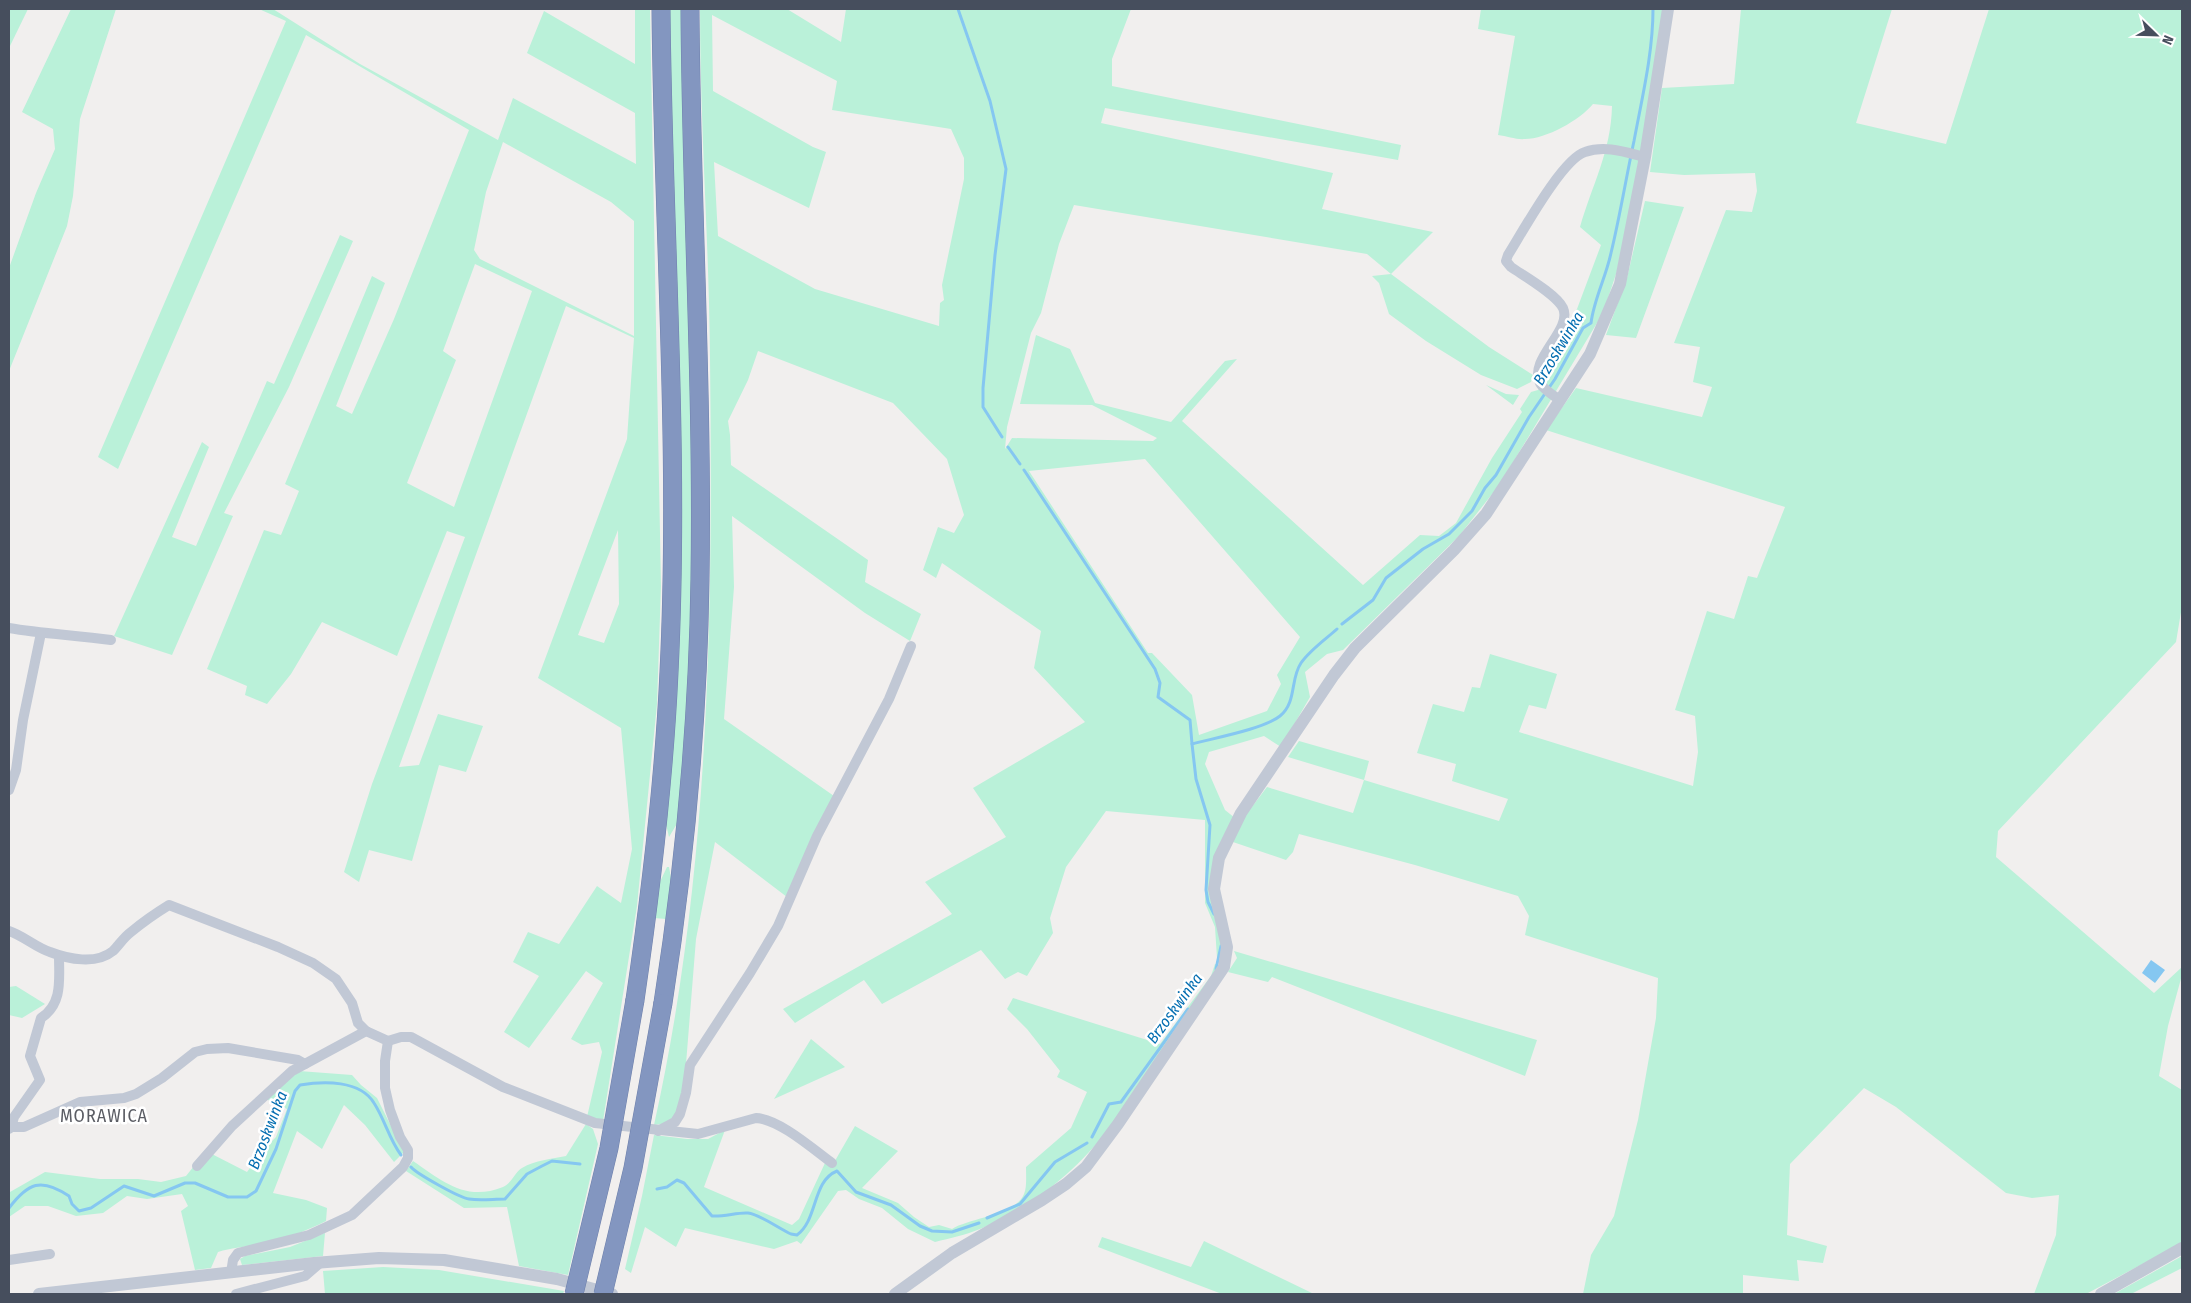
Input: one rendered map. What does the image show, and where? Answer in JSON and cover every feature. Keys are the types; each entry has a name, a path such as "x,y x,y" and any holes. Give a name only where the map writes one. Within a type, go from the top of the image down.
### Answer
{"highway":[{"path":"574,1294 609,1148 635,1000 654,860 669,671 672,493 661,9"},
{"path":"603,1294 633,1168 664,1002 690,787 700,581 699,359 690,9"}],"street":[{"path":"895,1294 952,1253 1066,1184 1086,1167 1113,1131 1224,966 1227,946 1214,889 1219,858 1241,813 1334,675 1355,648 1454,550 1486,514 1555,396 1590,354 1620,284 1668,9"},
{"path":"1555,396 1542,385 1538,374 1539,366 1560,329 1564,317 1563,308 1554,298 1511,267 1506,261 1556,180 1574,158 1584,152 1602,149 1641,156"},
{"path":"9,628 41,634 78,635 111,640"},
{"path":"9,790 16,770 23,720 41,634"},
{"path":"658,1132 675,1122 680,1114 686,1093 690,1066 750,974 778,926 816,836 889,699 911,646"},
{"path":"9,931 25,938 40,949 59,956 95,959 111,952 130,933 169,905 198,915 313,963 336,979 352,1003 358,1022 366,1031 388,1041 401,1037 411,1037 503,1087 573,1116 595,1124 658,1132 698,1134 756,1118 765,1118 798,1138 832,1163"},
{"path":"59,956 59,993 51,1012 41,1018 30,1056 40,1080 14,1117 10,1128 24,1127 80,1102 124,1098 136,1094 162,1078 195,1052 207,1049 228,1048 298,1060 305,1064"},
{"path":"197,1166 232,1126 292,1071 366,1031"},
{"path":"231,1272 232,1260 238,1254 309,1235 352,1215 403,1167 408,1158 408,1150 400,1137 393,1119 385,1088 384,1061 388,1041"},
{"path":"2101,1294 2182,1248"},
{"path":"9,1260 50,1254"},
{"path":"38,1294 96,1286 379,1258 444,1260 557,1280 612,1294"},
{"path":"236,1294 305,1276 320,1263"},
{"path":"96,1286 109,1294"}],"green space":[{"path":"10,9 28,9 9,48 9,11"},
{"path":"71,9 116,9 80,119 73,196 67,226 9,371 9,268 36,193 55,149 53,129 22,112"},
{"path":"259,9 273,9 360,64 498,140 513,98 636,164 635,113 527,53 544,11 635,64 635,9 650,9 661,586 657,704 637,906 603,1121 587,1117 602,1052 599,1042 582,1045 571,1039 603,983 586,971 529,1048 504,1032 539,976 513,962 528,932 559,944 597,886 621,903 632,849 621,728 538,678 627,439 634,338 566,306 399,767 419,765 438,714 483,726 466,772 439,765 412,861 369,850 359,882 344,872 372,784 465,537 447,531 397,656 322,622 291,674 267,704 245,695 247,686 207,669 264,530 281,535 299,491 285,484 372,276 385,283 336,406 352,414 394,319 469,130 306,35 118,469 98,457 286,21","holes":["503,142 611,202 634,221 634,336 480,259 474,250 486,192","475,264 532,291 454,507 407,483 456,360 443,351","618,530 619,604 604,643 578,635"]},
{"path":"668,9 684,9 693,518 691,671 681,817 669,837 664,816"},
{"path":"700,9 787,9 841,42 846,9 1131,9 1112,59 1112,86 1401,145 1398,160 1105,108 1101,123 1333,173 1322,209 1433,232 1391,274 1367,254 1074,205 1059,244 1041,313 1031,333 1007,427 1005,449 1012,438 1153,441 1157,438 1092,405 1020,404 1036,335 1070,349 1095,403 1171,422 1225,361 1237,359 1182,421 1363,585 1420,535 1439,536 1456,523 1492,458 1522,412 1520,409 1531,392 1538,390 1545,381 1544,369 1577,309 1601,245 1580,227 1605,153 1611,123 1612,106 1593,104 1580,116 1562,128 1543,136 1519,139 1498,135 1515,36 1478,29 1481,9 1663,9 1641,152 1617,271 1603,313 1500,484 1459,536 1343,650 1327,654 1305,672 1310,697 1281,747 1264,736 1209,752 1205,764 1225,810 1235,818 1217,858 1223,958 1217,958 1215,927 1205,903 1205,820 1106,811 1066,867 1050,918 1053,933 1027,976 1018,972 1005,979 981,950 882,1004 864,980 795,1023 783,1009 952,914 925,882 1006,837 973,788 1085,722 1034,668 1041,631 942,563 936,578 923,570 938,527 954,533 964,515 947,459 893,403 758,351 748,380 728,421 731,465 868,560 865,582 921,614 910,641 865,613 732,516 734,587 724,719 834,796 787,897 715,842 696,939 686,1064 680,1106 669,1123 654,1125 673,1030 687,935 697,840 704,743 708,647 711,454 708,270","holes":["712,15 837,81 832,110 951,129 964,158 964,179 942,285 944,300 940,303 939,326 815,289 718,236 714,162 809,208 826,152 813,147 713,91","1145,459 1300,637 1277,675 1281,684 1267,711 1199,735 1192,695 1152,653 1148,653 1029,471"]},
{"path":"1741,9 1892,9 1856,123 1946,144 1989,9 2182,9 2182,606 2176,642 1998,831 1996,857 2154,993 2182,967 2182,975 2168,1026 2159,1076 2182,1090 2182,1243 2086,1294 2034,1294 2056,1235 2059,1195 2032,1198 2006,1193 1896,1107 1864,1088 1790,1164 1787,1235 1827,1246 1823,1263 1797,1260 1799,1281 1743,1275 1743,1294 1583,1294 1591,1255 1614,1216 1638,1120 1656,1018 1658,978 1525,935 1529,916 1518,896 1415,865 1299,834 1293,852 1286,860 1230,841 1242,820 1267,787 1353,813 1364,780 1499,821 1508,799 1452,781 1456,764 1417,753 1433,704 1464,712 1472,687 1480,688 1490,654 1557,674 1546,709 1529,705 1519,732 1693,786 1698,752 1695,716 1675,710 1707,611 1734,619 1748,576 1757,578 1785,507 1546,430 1576,388 1702,417 1712,387 1693,382 1700,347 1674,343 1726,210 1752,212 1757,191 1755,173 1684,175 1650,172 1662,88 1734,84"},
{"path":"1645,201 1684,207 1636,338 1606,335 1627,278"},
{"path":"340,235 353,241 289,387 224,513 233,516 172,655 114,636 202,442 209,447 172,537 196,546 267,381 274,384"},
{"path":"1391,274 1489,347 1533,375 1531,382 1517,389 1481,375 1426,341 1389,314 1379,283 1372,276"},
{"path":"1486,385 1506,394 1519,395 1513,405"},
{"path":"1299,741 1369,761 1364,780 1288,757"},
{"path":"667,867 669,867 671,878 666,919 654,918 658,886"},
{"path":"1234,951 1537,1040 1525,1076 1272,977 1268,982 1228,972 1237,958"},
{"path":"1215,964 1220,966 1095,1146 1066,1175 1016,1212 980,1229 935,1242 908,1229 882,1208 859,1199 846,1190 838,1191 801,1244 797,1241 774,1249 685,1228 676,1247 645,1227 631,1273 625,1269 654,1135 687,1139 708,1139 725,1130 704,1187 792,1225 799,1219 825,1163 832,1166 855,1126 898,1151 862,1188 898,1203 929,1227 939,1225 952,1229 1012,1207 1024,1194 1026,1167 1071,1128 1087,1092 1057,1077 1060,1071 1027,1029 1007,1009 1013,998 1160,1044 1211,976"},
{"path":"16,986 45,1004 22,1018 9,1015 9,987"},
{"path":"811,1039 845,1067 774,1099"},
{"path":"299,1071 352,1075 377,1098 404,1152 394,1162 365,1125 344,1105 322,1149 297,1131 273,1193 306,1200 327,1208 326,1221 280,1240 218,1252 211,1268 195,1270 181,1211 188,1206 182,1194 147,1199 127,1196 103,1213 76,1216 48,1206 25,1206 9,1217 10,1192 45,1172 100,1179 138,1179 161,1182 186,1176 206,1151 247,1172 262,1151 276,1137 287,1109 266,1099"},
{"path":"586,1124 593,1129 598,1144 568,1275 519,1266 507,1207 464,1208 406,1171 413,1161 434,1176 455,1187 466,1191 490,1191 506,1185 527,1165 566,1156"},
{"path":"325,1233 323,1256 242,1265 240,1259 245,1256 290,1247"},
{"path":"1102,1237 1191,1267 1204,1241 1314,1294 1222,1294 1098,1247"},
{"path":"2182,1256 2182,1268 2131,1294 2114,1294"},
{"path":"383,1267 439,1270 564,1291 563,1294 325,1294 323,1271"}],"water":[{"path":"2151,960 2165,970 2155,983 2142,973"}],"waterway":[{"path":"958,9 990,101 1006,169 995,255 983,388 983,407 1002,437"},
{"name":"Brzoskwinka","path":"1342,624 1373,600 1386,578 1423,549 1449,534 1472,511 1485,488 1496,475 1529,417 1555,379 1583,328 1591,323 1611,253 1644,92 1653,26 1653,9"},
{"path":"1008,447 1020,464"},
{"path":"1024,470 1155,669 1160,683 1158,697 1190,720 1192,744"},
{"name":"Brzoskwinka","path":"1214,914 1208,902 1206,890 1210,825 1196,779 1192,744 1251,729 1273,721 1280,716 1289,704 1295,676 1301,663 1313,649 1337,629"},
{"name":"Brzoskwinka","path":"1216,969 1221,946"},
{"name":"Brzoskwinka","path":"1092,1137 1109,1104 1121,1102 1188,1009"},
{"name":"Brzoskwinka","path":"9,1208 29,1188 43,1185 50,1186 69,1196 72,1204 79,1211 91,1208 124,1186 154,1196 185,1183 195,1183 228,1197 247,1197 256,1191 276,1149 295,1091 300,1085 320,1083 341,1084 351,1086 368,1095 378,1109 393,1143 401,1155"},
{"name":"Brzoskwinka","path":"987,1218 1020,1204 1055,1162 1087,1143"},
{"name":"Brzoskwinka","path":"411,1167 457,1195 464,1198 482,1200 505,1199 527,1174 552,1161 580,1164"},
{"name":"Brzoskwinka","path":"657,1189 667,1187 677,1180 684,1183 712,1216 753,1214 791,1234 797,1235 809,1220 823,1183 837,1171 856,1192 891,1205 920,1226 932,1231 952,1232 979,1223"}],"district":[{"name":"MORAWICA","path":"104,1116"}]}
